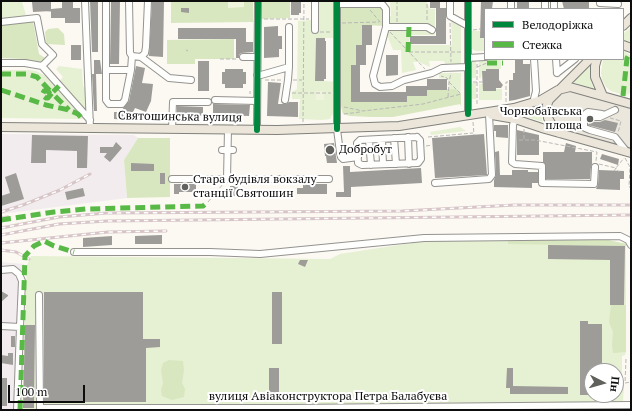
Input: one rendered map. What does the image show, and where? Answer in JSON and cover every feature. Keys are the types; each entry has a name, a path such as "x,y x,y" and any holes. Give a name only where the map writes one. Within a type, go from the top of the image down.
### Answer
{"main road":[{"path":"589,60 549,100 547,108 550,123 559,133 629,153"},
{"path":"597,60 595,77 603,96"},
{"path":"558,90 564,88 576,88 631,104"},
{"name":"Святошинська вулиця","path":"1,127 90,124 172,129 257,130 399,126 468,114 477,110 503,110 533,103 546,98 558,90"},
{"name":"Святошинська вулиця","path":"477,110 488,114 515,119 559,133"}],"street":[{"path":"85,1 90,124"},
{"path":"106,1 106,103 108,104 122,104 124,102 131,70 132,56 129,50 129,1"},
{"path":"141,57 145,53 146,47 148,1"},
{"path":"257,130 258,1"},
{"path":"315,1 315,30"},
{"path":"450,1 450,16 469,28"},
{"path":"468,1 468,114"},
{"path":"358,155 343,159 340,153 337,128 337,2 382,4 386,9 386,27 373,76 375,84 380,87 392,86 404,80 432,73 442,68 468,68"},
{"path":"600,3 618,5"},
{"path":"1,22 37,18 42,44 53,55 42,66"},
{"path":"285,100 289,66 289,27"},
{"path":"386,27 429,28"},
{"path":"132,56 141,57 169,78 191,80"},
{"path":"243,57 257,57"},
{"path":"468,58 477,57 484,59"},
{"path":"533,103 536,91 534,60"},
{"path":"556,60 557,73 575,60"},
{"path":"577,60 581,67"},
{"path":"1,63 25,63 42,66 90,124"},
{"path":"257,75 289,66"},
{"path":"106,70 131,70"},
{"path":"536,91 546,98"},
{"path":"215,100 257,101"},
{"path":"172,129 173,102 208,102"},
{"path":"615,110 604,116 588,112 584,115 585,128 614,137 629,153"},
{"path":"435,183 489,179 492,174 488,114"},
{"path":"515,119 513,163 542,166 542,183 594,184 595,166"},
{"path":"227,179 228,129"},
{"path":"408,137 409,164"},
{"path":"408,137 417,137 420,140 420,162 409,164 360,164 358,155 358,141 408,137"},
{"path":"394,138 396,164"},
{"path":"382,139 383,164"},
{"path":"369,140 371,165"},
{"path":"172,179 329,179"},
{"path":"74,252 210,252 260,254 424,238 620,236 628,240 631,245"},
{"path":"1,270 13,270 19,274 22,281 17,410"},
{"name":"вулиця Авіаконструктора Петра Балабуєва","path":"39,295 40,408 631,406"},
{"path":"1,326 20,327"}],"path":[{"path":"303,123 304,1"},
{"path":"397,27 398,1"},
{"path":"424,1 427,2 429,28"},
{"path":"340,114 423,104 461,94 448,82 447,78 432,73 422,67 370,10 362,4"},
{"path":"448,98 448,82 451,68 450,16"},
{"path":"262,19 315,19"},
{"path":"340,23 380,22"},
{"path":"469,28 480,29"},
{"path":"408,52 462,52"},
{"path":"477,57 477,110"},
{"path":"220,59 226,59"},
{"path":"477,68 486,60"},
{"path":"468,82 483,82"},
{"path":"506,105 506,82 509,82"},
{"path":"285,93 332,93"},
{"path":"340,107 363,111"},
{"path":"604,116 621,121 618,133"},
{"path":"428,137 473,134 473,122"},
{"path":"524,128 524,140"},
{"path":"513,140 535,140 597,152 596,163 616,168 619,172"},
{"path":"426,146 432,145"},
{"path":"614,171 625,158 630,167 629,187 631,187"},
{"path":"208,202 227,179"},
{"path":"626,359 625,383 631,382"}],"shaded area":[{"name":"Чорнобаївська площа","path":"565,91 573,91 631,109 631,151 556,128 549,109 554,97"},
{"path":"1,134 134,135 138,138 124,160 127,198 1,214"},
{"path":"1,262 24,264 20,410 1,410"}],"green space":[{"path":"171,1 253,1 253,22 171,23"},
{"path":"228,1 244,1 244,7 228,8"},
{"path":"259,1 290,1 290,18 259,19"},
{"path":"312,1 335,1 335,38 316,38 315,80 335,82 334,112 330,119 322,120 299,119 300,99 292,99 292,92 297,89 298,21 312,20"},
{"path":"390,1 426,1 430,9 435,9 435,35 410,35 409,45 452,45 451,20 461,26 461,66 446,66 444,61 429,61 430,67 419,62 413,62 416,70 402,73 401,50 393,50 387,35 387,16 391,16"},
{"path":"1,2 22,2 26,15 1,19"},
{"path":"341,4 382,4 386,26 362,25 362,45 356,65 351,65 351,102 406,102 407,96 427,96 427,90 456,89 461,94 461,106 460,104 393,117 350,116 343,114 341,106"},
{"path":"33,21 39,54 45,58 41,64 24,59 1,58 1,26"},
{"path":"631,27 631,43 624,40 624,33"},
{"path":"58,28 64,34 65,45 46,44 45,32 48,29"},
{"path":"472,31 480,31 480,38 484,38 484,51 476,51 472,49"},
{"path":"234,39 234,59 195,59 195,64 167,64 167,40"},
{"path":"624,51 631,56 631,92 626,96 611,91 606,87 601,73 603,60 624,60"},
{"path":"471,60 476,60 476,78 470,78"},
{"path":"479,60 501,60 501,69 486,69 486,71 482,71 481,78 479,78"},
{"path":"592,63 591,81 594,89 572,82"},
{"path":"59,66 82,69 83,86 87,91 87,108 85,117 82,119 1,118 1,70 36,71 46,76 55,86 63,77 56,69"},
{"path":"439,73 461,73 460,104 448,106 449,79 439,78"},
{"path":"472,83 476,83 476,99 472,99"},
{"path":"479,84 483,84 483,91 496,91 496,89 502,89 502,100 479,100"},
{"path":"316,91 324,91 324,100 316,100"},
{"path":"541,103 541,116 543,122 514,113"},
{"path":"460,127 466,131 431,135 430,132"},
{"path":"138,138 170,138 170,197 127,198 124,160"},
{"path":"595,237 626,244 625,355 622,356 622,363 584,363 584,403 616,403 616,410 22,410 27,265 31,256 330,259 340,254 418,242 425,239"},
{"path":"595,237 626,244 626,246 508,244 508,238"},
{"path":"611,305 626,305 626,352 613,353 613,332 609,322"},
{"path":"169,360 183,361 184,370 182,383 185,389 184,397 172,400 162,396 161,390 163,383 161,370 163,363"}],"building":[{"path":"62,1 73,1 73,8 80,8 80,23 65,23 65,18 51,18 51,9 62,8"},
{"path":"90,1 98,1 98,52 92,52"},
{"path":"111,1 120,1 119,64 110,64"},
{"path":"152,1 164,1 163,57 149,56"},
{"path":"291,1 301,1 301,13 299,13 299,15 291,15"},
{"path":"430,1 440,1 440,8 446,8 446,44 410,44 410,36 436,36 436,8 430,8"},
{"path":"481,1 493,1 492,8 484,8 484,38 480,38"},
{"path":"562,1 589,1 589,8 564,8"},
{"path":"32,2 51,2 51,11 33,12"},
{"path":"517,2 529,2 529,8 517,8"},
{"path":"181,8 189,8 189,13 181,12"},
{"path":"362,25 372,25 372,45 366,45 366,65 360,65 360,92 406,92 406,86 427,86 427,79 447,79 447,90 427,90 427,96 407,96 407,102 351,102 351,65 356,65 356,45 362,45"},
{"path":"278,26 278,36 282,36 282,49 279,49 279,57 264,58 264,27"},
{"path":"178,28 246,28 246,42 253,42 253,52 241,53 239,58 236,58 236,39 178,39"},
{"path":"316,38 325,38 326,41 326,79 324,79 324,81 315,81"},
{"path":"71,45 81,45 81,60 71,60"},
{"path":"386,55 398,55 398,75 386,76"},
{"path":"94,60 100,60 102,74 94,74"},
{"path":"515,60 523,60 523,64 530,64 530,96 509,101 509,80 513,80 513,73 515,73"},
{"path":"198,61 209,61 209,91 198,91"},
{"path":"136,66 145,68 142,83 153,84 151,101 146,112 135,108 133,112 130,112 130,120 114,119 114,112 122,112 123,108 129,101"},
{"path":"225,69 243,69 243,72 246,72 246,84 243,84 243,88 225,88 225,84 222,84 222,72 225,72"},
{"path":"486,69 499,69 499,80 503,85 501,88 496,88 496,91 483,91 482,71 486,71"},
{"path":"92,74 96,74 97,111 94,111"},
{"path":"268,82 281,83 278,104 298,102 298,117 267,116"},
{"path":"213,104 250,105 249,116 213,115"},
{"path":"177,106 203,107 203,116 177,116"},
{"path":"605,120 618,123 615,132 588,125 590,122 600,122"},
{"path":"494,125 508,125 508,138 496,137"},
{"path":"517,130 539,135 539,155 517,155"},
{"path":"484,134 487,175 435,178 432,138"},
{"path":"32,135 88,136 87,168 77,168 77,151 46,150 46,163 31,163"},
{"path":"116,142 122,148 110,162 104,157 107,153 100,153 100,147 113,147"},
{"name":"Добробут","path":"334,143 337,163 327,163 324,144"},
{"path":"566,143 576,146 575,152 592,152 590,179 546,179 546,166 543,162 543,152 564,152"},
{"path":"499,151 500,175 512,175 512,170 528,170 528,172 538,172 538,183 532,183 532,188 494,187 496,175 495,152"},
{"path":"602,154 619,159 618,165 600,159"},
{"path":"131,163 154,164 154,171 131,171"},
{"path":"343,166 350,166 350,172 421,168 422,183 351,187 351,197 336,197 336,192 344,192"},
{"path":"599,170 624,171 624,179 620,179 620,190 596,189 598,185"},
{"path":"16,173 24,199 1,206 1,196 10,193 5,177"},
{"path":"160,173 165,173 165,184 160,184"},
{"name":"Стара будівля вокзалу станції Святошин","path":"174,184 196,184 196,192 179,192 179,194 174,194"},
{"path":"303,184 327,184 327,194 297,194 297,188 303,188"},
{"path":"230,186 238,186 238,196 230,196"},
{"path":"83,188 85,196 67,200 65,192"},
{"path":"162,235 162,244 135,244 135,236"},
{"path":"112,236 112,245 83,247 83,238"},
{"path":"548,245 625,246 624,305 610,305 610,260 548,259"},
{"path":"300,260 308,260 305,267 298,264"},
{"path":"1,291 8,296 1,302"},
{"path":"44,292 143,292 143,339 160,339 160,347 146,348 146,402 44,402"},
{"path":"272,292 282,292 282,344 272,344"},
{"path":"580,321 588,321 588,324 602,324 602,363 584,363 584,395 580,395"},
{"path":"25,325 35,325 34,408 23,408"},
{"path":"11,336 15,336 15,347 11,347"},
{"path":"8,353 13,353 13,365 1,363 1,355 8,356"},
{"path":"269,368 279,368 279,396 269,396"},
{"path":"507,368 513,368 513,386 568,387 568,394 510,394 510,388 506,388"},
{"path":"1,378 7,378 7,406 1,406"}],"railway":[{"path":"1,212 60,190 90,174"},
{"path":"1,228 59,217 107,213 402,211 515,205 631,205"},
{"path":"1,235 59,224 107,221 631,215"},
{"path":"1,218 8,217"},
{"path":"1,243 108,232 166,231"},
{"path":"1,250 16,252 29,259"}],"marked path":[{"path":"408,52 409,27"},
{"path":"623,96 627,58 630,53"},
{"path":"487,63 503,63"},
{"path":"1,74 27,74 37,77 52,93 59,86"},
{"path":"1,90 46,105 69,110 78,114 83,120"},
{"path":"50,94 48,91 44,91 42,95 48,98 52,93 69,110"},
{"path":"1,220 86,209 203,206 208,202"},
{"path":"20,410 25,256 34,246 44,241 54,246 74,252"}],"cycle path":[{"path":"257,130 258,1"},
{"path":"337,1 337,129"},
{"path":"468,1 468,114"}],"place":[{"name":"Чорнобаївська площа","path":"590,119"},
{"name":"Добробут","path":"330,150"},
{"name":"Стара будівля вокзалу станції Святошин","path":"185,187"}]}
